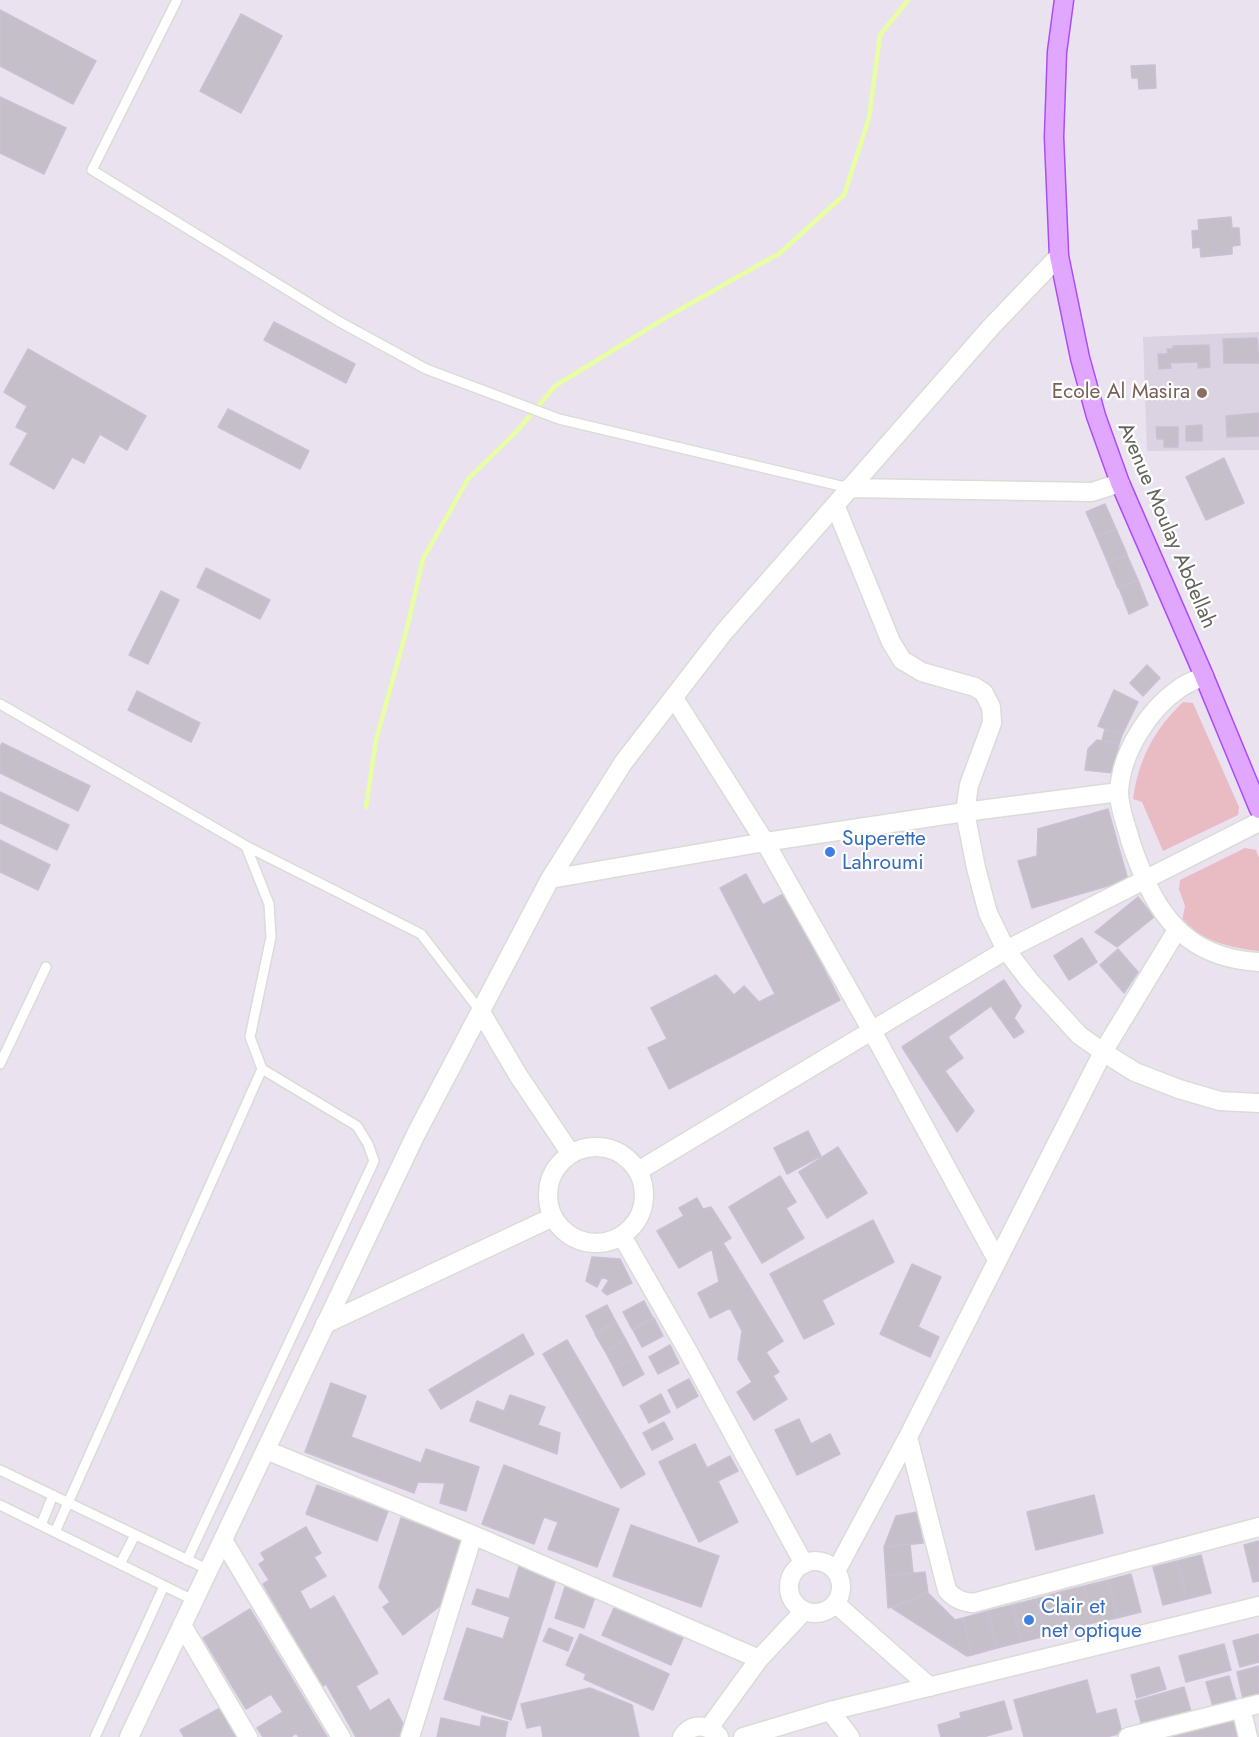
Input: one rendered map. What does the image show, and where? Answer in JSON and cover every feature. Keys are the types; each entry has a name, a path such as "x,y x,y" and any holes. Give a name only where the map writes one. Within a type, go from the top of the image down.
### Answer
{"main road":[{"name":"Avenue Moulay Abdellah","path":"1064,0 1057,52 1054,137 1059,256 1080,358 1096,416 1120,483 1259,809"}],"street":[{"path":"129,1737 416,1134 550,879 623,763 724,632 991,327 1059,256"},
{"path":"849,488 1092,492 1120,483"},
{"path":"835,505 891,642 902,660 922,672 975,687 984,693 991,707 992,723 969,784 965,812 988,913 1006,950 1029,980 1079,1035 1135,1072 1179,1089 1220,1101 1259,1103"},
{"path":"1204,676 1181,687 1167,698 1142,728 1131,748 1124,768 1119,792 1122,809 1132,848 1150,892 1177,930 1209,952 1243,961 1259,962"},
{"path":"674,698 765,842 872,1031 997,1260"},
{"path":"550,879 765,842 1119,792"},
{"path":"638,1171 1006,950 1259,822"},
{"path":"836,1571 908,1437 1103,1052 1177,930"},
{"path":"481,1012 518,1075 571,1154"},
{"path":"596,1146 608,1148 620,1153 638,1171 644,1191 641,1212 630,1229 622,1236 603,1243 583,1242 565,1232 553,1216 548,1197 551,1177 556,1168 571,1154 596,1146"},
{"path":"325,1324 553,1216"},
{"path":"622,1236 689,1353 804,1564"},
{"path":"908,1437 947,1590 964,1602 973,1602 1259,1527"},
{"path":"266,1450 473,1535 759,1659"},
{"path":"410,1737 473,1535"},
{"path":"223,1540 341,1737"},
{"path":"812,1561 821,1562 836,1571 842,1587 836,1604 821,1613 804,1611 797,1606 789,1592 792,1575 804,1564 812,1561"},
{"path":"836,1604 930,1687"},
{"path":"743,1737 830,1711 1259,1606"},
{"path":"682,1737 689,1729 696,1726 714,1732 759,1659 804,1611"},
{"path":"182,1625 248,1737"},
{"path":"1132,1736 1250,1706 1248,1737"},
{"path":"830,1711 850,1737"}],"lane":[{"path":"177,0 92,170 338,321 426,369 559,418 849,488"},
{"path":"0,704 246,846 421,933 481,1012"},
{"path":"188,1560 303,1308 374,1161 368,1144 357,1126 262,1069 250,1037 271,938 269,904 246,846"},
{"path":"0,1064 46,967"},
{"path":"55,1532 262,1069"},
{"path":"0,1470 209,1570"},
{"path":"41,1525 53,1495"},
{"path":"0,1505 195,1601"},
{"path":"120,1564 135,1534"},
{"path":"95,1737 164,1586"}],"shaded area":[{"name":"Ecole Al Masira","path":"1259,332 1259,450 1147,451 1143,337"},
{"path":"1183,702 1193,703 1239,807 1238,815 1163,851 1142,802 1133,799 1139,771 1149,746 1163,724"},
{"path":"1245,848 1256,850 1259,858 1259,951 1218,942 1199,934 1182,921 1185,906 1179,889 1180,880"}],"building":[{"path":"0,10 96,61 73,104 0,66"},
{"path":"241,14 282,36 241,113 200,91"},
{"path":"1155,65 1156,88 1139,89 1138,78 1132,78 1131,66"},
{"path":"0,97 66,128 44,174 0,153"},
{"path":"1231,217 1232,228 1239,228 1240,245 1232,246 1232,254 1201,257 1200,247 1193,248 1192,231 1199,230 1198,220"},
{"path":"274,322 355,364 346,383 264,340"},
{"path":"1257,338 1259,363 1224,363 1223,339"},
{"path":"1209,345 1210,367 1198,368 1198,362 1170,363 1171,368 1159,369 1158,354 1168,354 1167,349 1173,349 1173,346"},
{"path":"28,349 146,416 127,450 100,434 84,463 72,457 54,489 10,464 28,433 16,427 27,406 4,392"},
{"path":"228,409 309,451 300,469 218,427"},
{"path":"1259,413 1259,436 1227,437 1226,416"},
{"path":"1202,425 1202,441 1186,441 1186,426"},
{"path":"1156,427 1178,427 1178,447 1164,447 1164,439 1157,439"},
{"path":"1224,458 1244,503 1206,520 1186,477"},
{"path":"1105,504 1116,529 1097,537 1086,512"},
{"path":"1116,529 1127,554 1108,563 1097,537"},
{"path":"1127,555 1138,580 1118,588 1108,563"},
{"path":"206,568 270,600 260,619 197,587"},
{"path":"1138,580 1148,605 1129,614 1119,588"},
{"path":"161,591 179,600 148,664 129,655"},
{"path":"1147,665 1160,678 1143,696 1130,683"},
{"path":"1114,690 1138,702 1122,735 1098,726"},
{"path":"137,691 200,723 191,742 128,710"},
{"path":"1105,729 1122,735 1119,744 1102,740"},
{"path":"1097,740 1119,744 1114,773 1085,770 1088,749"},
{"path":"2,743 90,786 78,811 0,773"},
{"path":"0,792 69,825 57,850 0,823"},
{"path":"1108,809 1128,880 1032,908 1018,861 1037,856 1038,829"},
{"path":"0,840 50,865 38,890 0,872"},
{"path":"746,874 763,905 785,893 840,1000 669,1089 648,1048 667,1039 651,1008 716,975 734,995 744,986 759,1002 775,994 720,888"},
{"path":"1138,897 1154,917 1117,947 1095,932"},
{"path":"1082,938 1097,962 1069,980 1054,956"},
{"path":"1118,949 1138,972 1124,993 1100,965"},
{"path":"1004,980 1021,1006 1014,1018 1024,1032 1014,1038 991,1006 948,1037 963,1058 945,1071 974,1111 957,1132 902,1047"},
{"path":"808,1131 821,1156 787,1174 774,1148"},
{"path":"838,1147 867,1193 827,1218 799,1172"},
{"path":"780,1176 796,1202 786,1208 804,1238 762,1263 729,1207"},
{"path":"697,1198 703,1209 711,1207 731,1238 723,1243 783,1341 766,1352 779,1372 773,1376 787,1399 754,1420 737,1392 752,1382 738,1359 742,1331 730,1308 710,1318 698,1293 719,1282 712,1249 679,1268 657,1231 684,1216 679,1208"},
{"path":"873,1220 894,1262 822,1300 834,1324 804,1339 770,1274"},
{"path":"592,1257 620,1259 632,1283 607,1295 602,1291 609,1280 602,1277 597,1287 586,1281"},
{"path":"912,1264 941,1277 918,1327 939,1337 930,1357 880,1334"},
{"path":"644,1301 653,1318 632,1329 623,1312"},
{"path":"607,1305 616,1322 595,1333 586,1316"},
{"path":"654,1318 663,1336 642,1347 633,1330"},
{"path":"616,1322 626,1340 605,1351 595,1334"},
{"path":"523,1334 534,1354 441,1409 429,1390"},
{"path":"567,1340 645,1474 621,1488 543,1354"},
{"path":"626,1340 635,1357 614,1368 605,1351"},
{"path":"670,1345 679,1363 658,1374 649,1357"},
{"path":"635,1357 644,1374 623,1386 614,1368"},
{"path":"689,1379 698,1396 677,1408 668,1390"},
{"path":"331,1383 366,1396 351,1437 421,1463 426,1449 479,1467 466,1511 440,1503 445,1483 418,1482 414,1493 305,1452"},
{"path":"661,1394 670,1412 649,1423 640,1406"},
{"path":"510,1395 545,1407 538,1425 560,1433 557,1454 470,1421 477,1401 504,1411"},
{"path":"799,1419 811,1444 830,1434 840,1454 797,1475 775,1430"},
{"path":"664,1422 673,1439 652,1450 643,1433"},
{"path":"695,1444 707,1468 730,1456 738,1471 718,1481 738,1522 699,1542 659,1462"},
{"path":"504,1465 619,1509 597,1567 548,1549 558,1522 544,1517 534,1544 482,1524"},
{"path":"317,1485 388,1511 377,1541 306,1514"},
{"path":"1094,1495 1103,1533 1036,1550 1027,1512"},
{"path":"917,1512 923,1543 884,1547 896,1516"},
{"path":"401,1518 465,1539 445,1602 403,1635 383,1607 390,1602 379,1587"},
{"path":"631,1525 719,1556 701,1607 613,1576"},
{"path":"306,1527 321,1553 314,1557 326,1576 300,1591 310,1610 334,1596 378,1673 356,1686 370,1711 389,1699 404,1725 402,1737 356,1737 326,1684 322,1687 263,1584 269,1580 259,1564 265,1560 261,1553"},
{"path":"1259,1541 1259,1581 1253,1582 1244,1545"},
{"path":"910,1544 913,1573 886,1576 884,1547"},
{"path":"1201,1555 1211,1593 1187,1599 1177,1561"},
{"path":"1177,1561 1187,1599 1163,1605 1153,1567"},
{"path":"520,1563 557,1576 511,1720 444,1699 467,1628 503,1639 510,1617 472,1604 477,1589 509,1599"},
{"path":"925,1572 928,1593 888,1608 886,1576"},
{"path":"1131,1574 1141,1612 1117,1618 1108,1580"},
{"path":"1108,1580 1117,1618 1093,1623 1084,1586"},
{"path":"566,1584 596,1594 584,1628 555,1618"},
{"path":"1084,1586 1093,1623 1069,1630 1060,1592"},
{"path":"1060,1592 1069,1630 1046,1636 1036,1599"},
{"path":"928,1593 955,1620 963,1618 972,1655 967,1656 892,1608"},
{"name":"Clair et net optique","path":"1036,1599 1046,1636 1021,1642 1012,1605"},
{"path":"1012,1605 1021,1642 997,1648 988,1611"},
{"path":"614,1608 683,1638 671,1665 602,1635"},
{"path":"250,1609 327,1737 299,1737 296,1733 291,1737 263,1737 257,1728 283,1712 271,1694 246,1709 203,1638"},
{"path":"988,1611 997,1648 972,1655 963,1618"},
{"path":"549,1628 573,1638 568,1651 543,1641"},
{"path":"580,1634 669,1674 653,1710 584,1679 586,1674 566,1665"},
{"path":"1259,1634 1259,1662 1240,1667 1233,1641"},
{"path":"1224,1644 1231,1670 1186,1682 1179,1656"},
{"path":"1259,1666 1259,1695 1243,1699 1237,1672"},
{"path":"1159,1667 1166,1689 1137,1698 1131,1675"},
{"path":"1229,1676 1236,1700 1213,1707 1206,1682"},
{"path":"1087,1680 1096,1714 1116,1709 1122,1733 1106,1737 1024,1737 1014,1700"},
{"path":"1184,1687 1192,1715 1143,1729 1135,1701"},
{"path":"590,1688 632,1705 639,1737 543,1737 541,1725 527,1728 521,1704"},
{"path":"1004,1701 1012,1729 983,1737 941,1737 938,1725 961,1718 960,1713"},
{"path":"222,1707 239,1737 184,1737 180,1730"},
{"path":"482,1716 508,1722 505,1737 437,1737 441,1718 480,1727"},
{"path":"1239,1716 1244,1737 1154,1737"}],"waterway":[{"path":"366,807 376,740 407,628 423,559 468,479 517,431 555,386 672,314 780,253 844,195 869,118 880,35 908,0"}],"place":[{"name":"Ecole Al Masira","path":"1202,393"},
{"name":"Superette Lahroumi","path":"830,852"},
{"name":"Clair et net optique","path":"1029,1620"}]}
